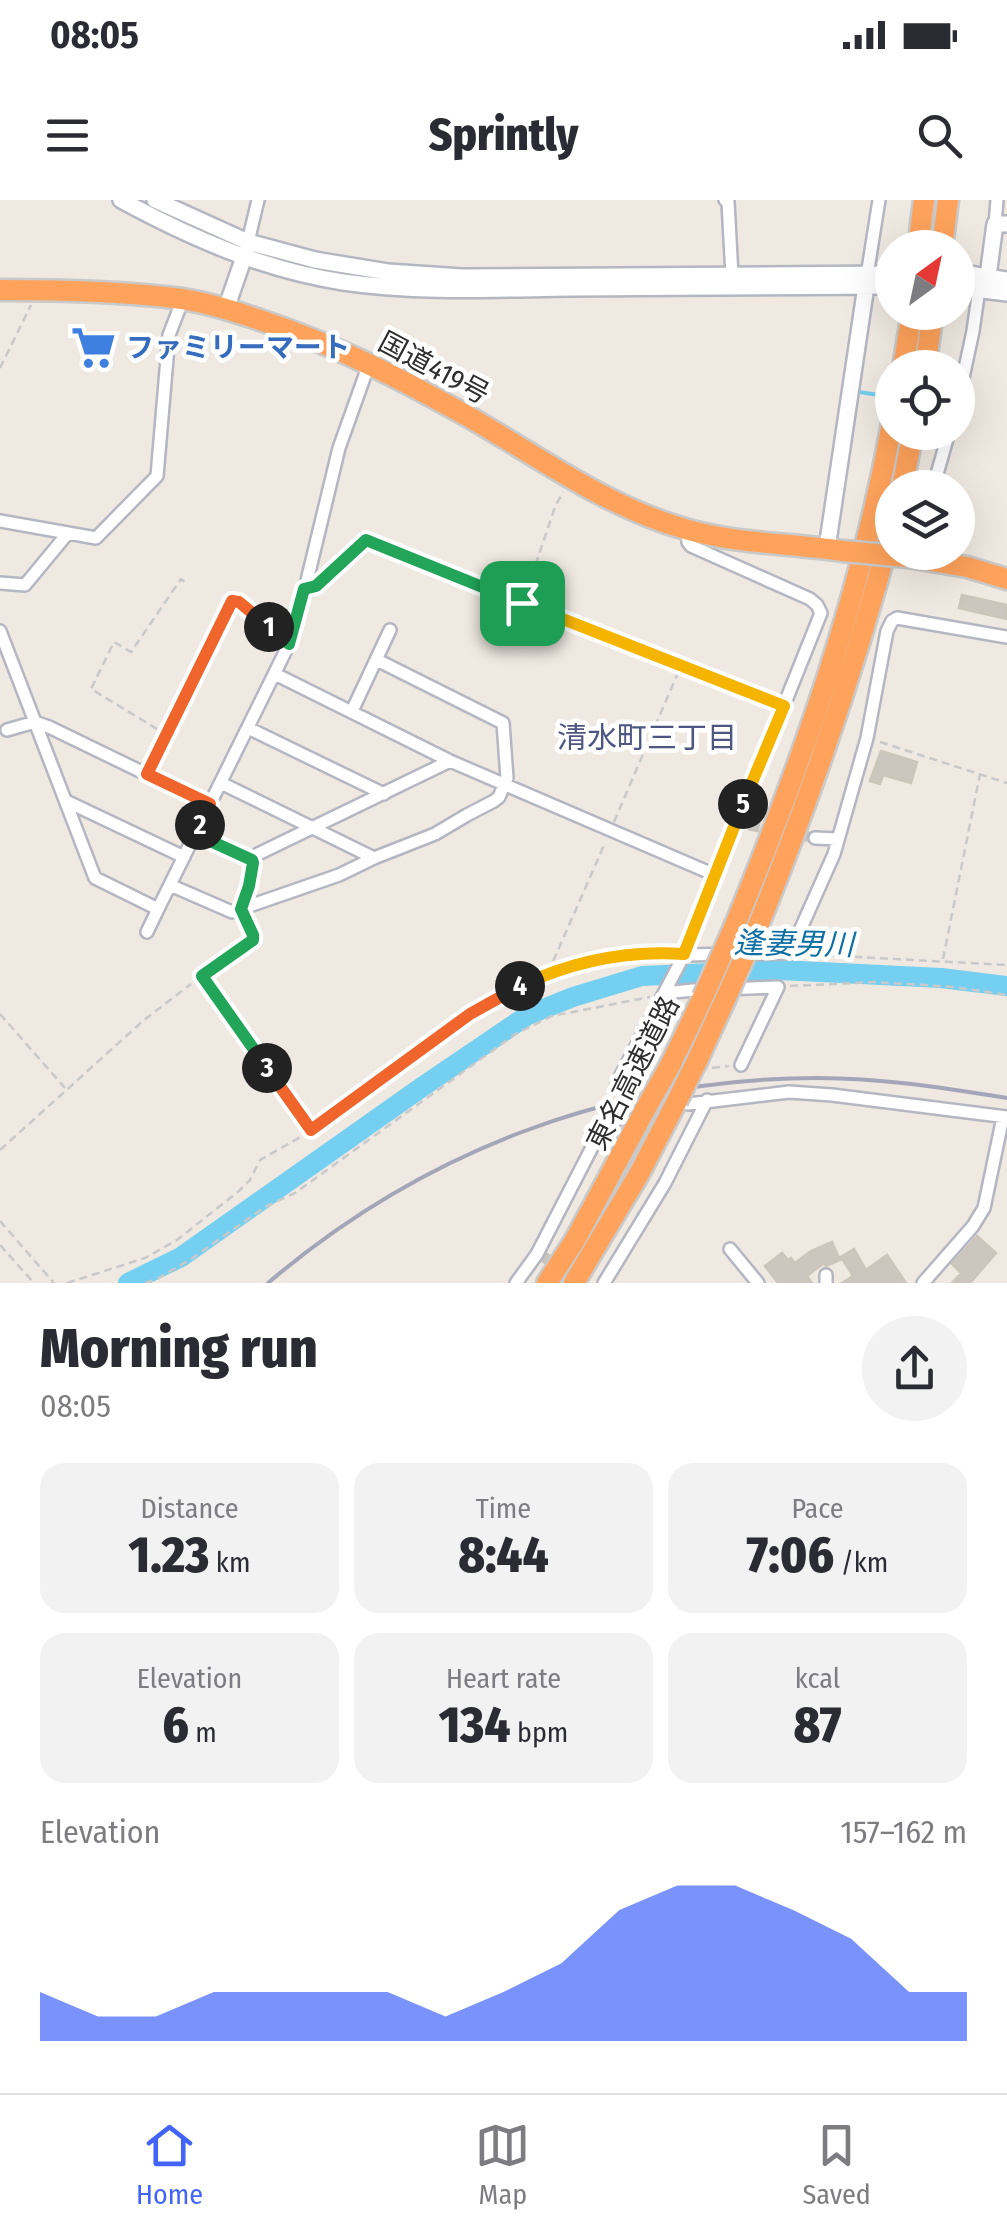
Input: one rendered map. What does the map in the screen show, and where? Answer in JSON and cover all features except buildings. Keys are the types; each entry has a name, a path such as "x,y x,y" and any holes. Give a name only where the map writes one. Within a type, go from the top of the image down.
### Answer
{"highway":[{"path":"920,230 924,200"},
{"path":"944,230 948,200"},
{"name":"国道419号","path":"0,290 183,299 226,309 304,334 402,380 572,478 650,517 687,530 746,541 875,553"},
{"name":"東名高速道路","path":"547,1283 575,1240 672,1062 770,840 833,660 886,450"},
{"name":"国道419号","path":"975,569 1007,579"},
{"name":"東名高速道路","path":"574,1283 683,1102 791,846 853,666 880,570"}],"street":[{"path":"122,200 163,223 340,281 447,290 875,280"},
{"path":"154,200 246,250 388,272 875,280"},
{"path":"226,309 258,200"},
{"path":"725,200 732,276"},
{"path":"879,200 879,230"},
{"path":"975,271 1001,224 997,200"},
{"path":"975,280 1007,280"},
{"path":"975,282 1007,292"},
{"path":"0,521 96,538 157,476 168,336 183,299"},
{"path":"835,549 875,310"},
{"path":"147,932 289,644 339,448 369,364"},
{"path":"617,1083 683,956 820,613 810,599 691,546 687,530"},
{"path":"0,583 25,585 68,533"},
{"path":"147,774 232,601 239,602 289,644"},
{"path":"683,956 790,953 834,854 866,738 892,621 898,618 1007,637"},
{"path":"352,711 390,630"},
{"path":"0,631 95,878 158,908"},
{"path":"170,885 232,912 339,876 436,834 494,802 508,767 505,728 499,719 377,660"},
{"path":"275,674 450,761 715,875"},
{"path":"7,730 34,722 50,726 210,804"},
{"path":"248,728 384,794"},
{"path":"202,976 253,940 241,909 252,860 258,854 450,761"},
{"path":"221,784 374,858"},
{"path":"66,800 184,856"},
{"path":"736,823 749,826"},
{"path":"195,834 252,860"},
{"path":"815,838 838,839"},
{"path":"665,990 778,986 741,1064"},
{"path":"683,1102 790,1092 1005,1117 984,1208 923,1283"},
{"path":"604,1283 665,1183 706,1100"},
{"path":"516,1283 540,1255 603,1126 624,1117"},
{"path":"730,1249 758,1283"}],"path":[{"path":"0,368 38,290"},
{"path":"522,603 555,507 572,478"},
{"path":"304,589 316,586 366,540 784,706"},
{"path":"167,734 91,689 114,642 131,652 181,579 188,585"},
{"path":"866,738 1007,783"},
{"path":"942,960 980,774"},
{"path":"790,953 1007,965"},
{"path":"66,1283 145,1258 176,1240 239,1191 260,1160 311,1130 497,998 548,973 608,956 683,956"},
{"path":"0,1150 144,1020 202,976 311,1130"},
{"path":"778,986 874,982 1007,995"},
{"path":"144,1283 191,1259 265,1206 294,1193 516,1033 552,1016 665,990"},
{"path":"0,1014 67,1090"},
{"path":"0,1221 54,1283"},
{"path":"0,1245 34,1283"}],"waterway":[{"path":"859,392 875,394"},
{"name":"逢妻男川","path":"128,1283 181,1257 528,1015 573,997 642,976 780,970 941,978 1007,986"}],"tunnel":[{"path":"749,825 815,838"},
{"path":"542,1256 581,1280"}],"railway":[{"path":"268,1283 328,1236 391,1195 456,1160 595,1108 668,1091 742,1081 818,1078 889,1082 1007,1098"}],"place":[{"name":"ファミリーマート","path":"93,347"}],"district":[{"name":"清水町三丁目","path":"647,738"}],"route":[{"path":"363,541 522,603 784,706 684,954 608,956 548,973 470,1014 311,1130 202,976 253,940 241,909 252,860 195,834 210,804 147,774 232,601 239,602 289,644 304,589 316,586 363,541"}]}
